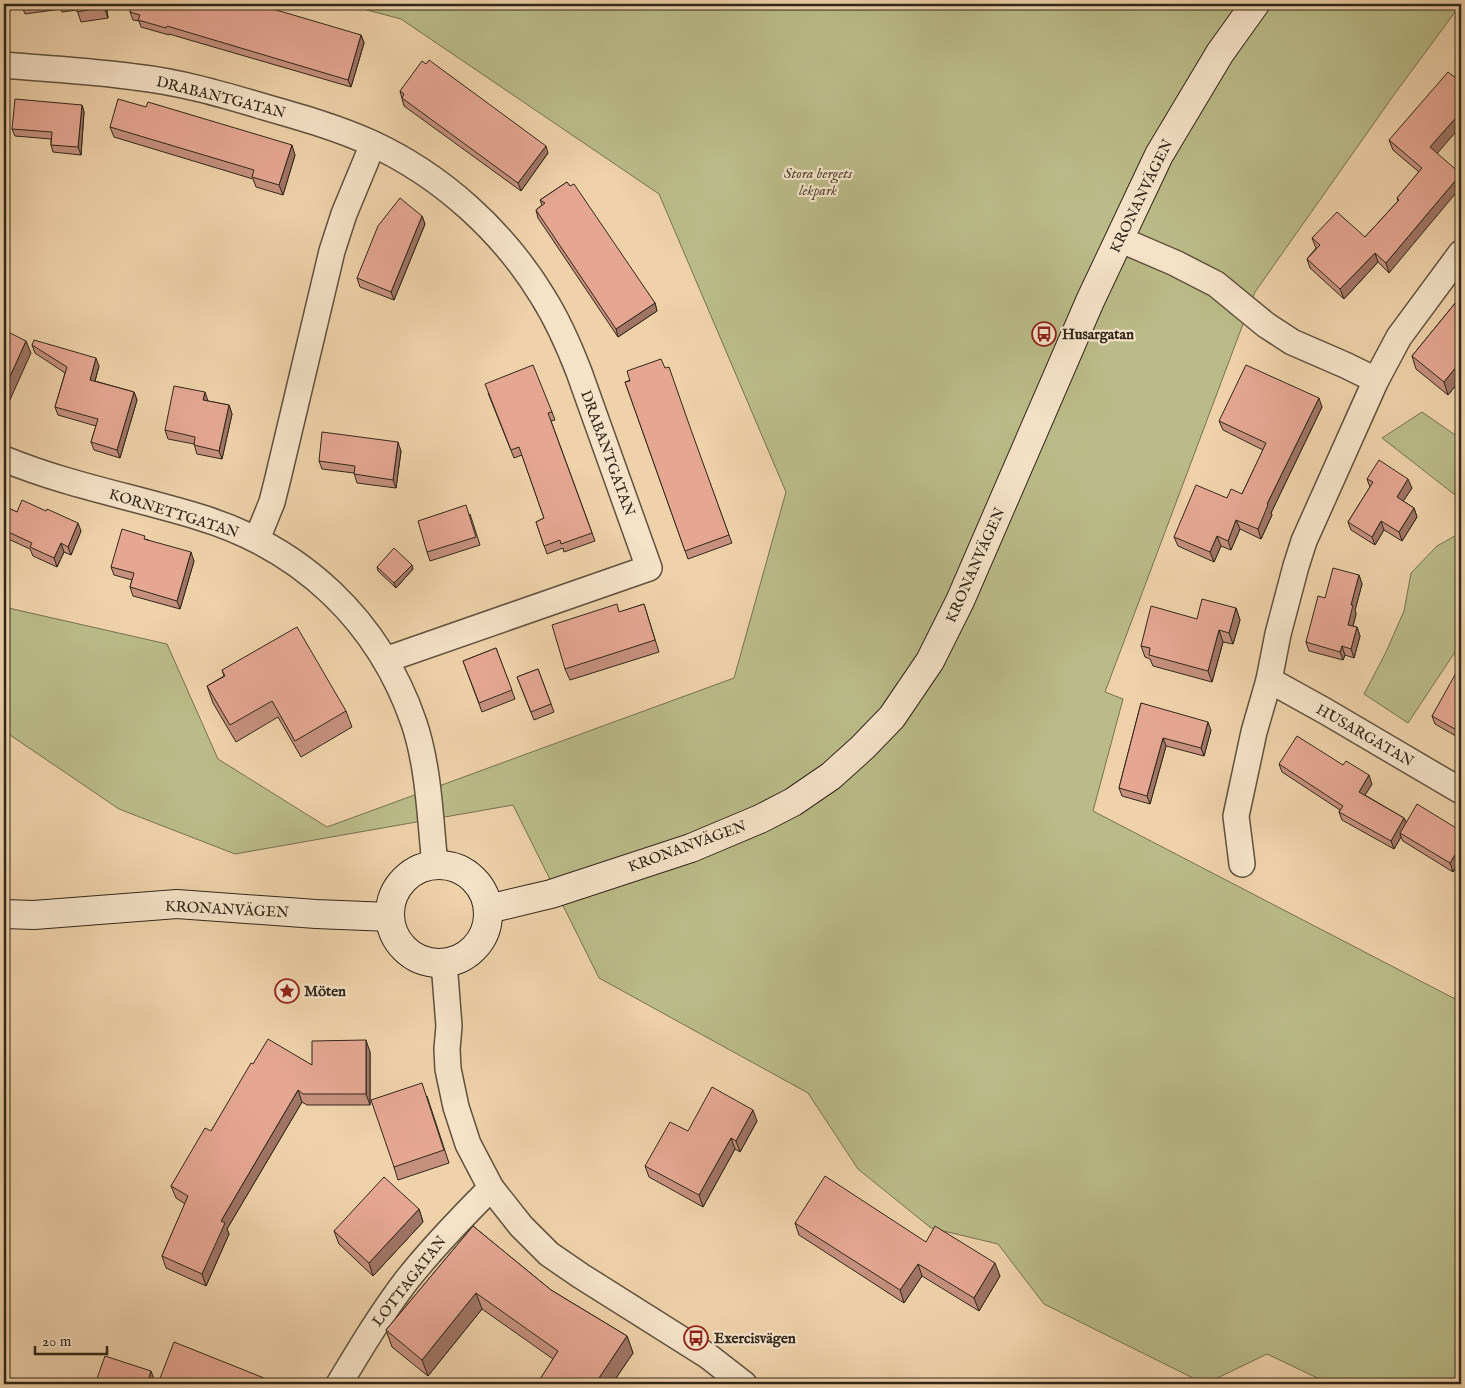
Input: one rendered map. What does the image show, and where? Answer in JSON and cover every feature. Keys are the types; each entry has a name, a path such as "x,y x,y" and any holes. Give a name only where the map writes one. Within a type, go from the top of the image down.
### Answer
{"street":[{"name":"KRONANVÄGEN","path":"488,909 561,891 690,848 760,819 793,802 831,776 892,717 930,662 960,601 1119,239 1159,155 1220,53 1255,4"},
{"name":"DRABANTGATAN","path":"4,65 135,76 167,82 209,91 328,126 373,144 398,156 429,176 463,203 494,232 543,296 575,362 648,568 385,660"},
{"path":"257,540 272,502 332,251 344,214 373,144"},
{"path":"1119,239 1175,263 1216,284 1266,325 1292,342 1376,380"},
{"path":"1242,864 1236,816 1254,732 1269,680 1283,614 1304,541 1376,380 1399,337 1461,253"},
{"name":"KORNETTGATAN","path":"4,459 51,476 226,526 257,540 295,562 332,593 361,624 385,660 403,695 414,724 426,777 435,865"},
{"name":"HUSARGATAN","path":"1269,680 1461,791"},
{"path":"435,865 457,868 467,874 482,890 488,909 485,932 480,942 473,949 454,961 444,962 432,962 421,959 403,947 393,928 390,916 394,896 402,882 415,872 435,865"},
{"name":"KRONANVÄGEN","path":"4,914 34,915 177,904 316,914 390,916"},
{"path":"444,962 449,1026 448,1069 456,1108 468,1144 491,1188 521,1226 550,1254 581,1276 708,1356 744,1384"},
{"name":"LOTTAGATAN","path":"339,1384 363,1344 406,1281 455,1224 491,1188"}],"green space":[{"name":"Stora bergets lekpark","path":"344,4 1461,4 1396,92 1255,292 1105,692 1123,699 1093,811 1461,1002 1461,1384 1330,1384 1267,1354 1205,1384 1044,1304 998,1244 931,1228 858,1169 808,1093 599,978 513,805 235,854 119,809 4,731 4,607 167,644 218,759 327,827 734,678 786,492 659,194 401,19"},
{"path":"1422,412 1461,439 1461,643 1408,723 1364,694 1386,652 1404,611 1411,573 1437,546 1460,533 1459,498 1382,438"}],"building":[{"path":"76,4 104,4 104,7 77,12"},
{"path":"132,4 256,4 361,35 348,80 167,26 166,28 138,20 140,15 130,12"},
{"path":"429,60 546,146 518,183 402,98 404,94 400,91 422,61 426,64"},
{"path":"1448,72 1461,82 1461,112 1430,147 1461,174 1386,263 1375,253 1340,289 1307,259 1320,245 1312,238 1337,212 1365,237 1399,200 1397,198 1422,168 1389,140"},
{"path":"15,99 82,105 78,147 51,145 52,132 12,129"},
{"path":"118,99 146,107 148,102 292,145 279,185 252,177 254,170 110,127"},
{"path":"567,182 570,186 574,184 655,303 616,329 536,210 545,203 540,200"},
{"path":"400,198 422,216 391,292 357,278 378,226"},
{"path":"1461,296 1461,361 1444,382 1412,356"},
{"path":"4,330 26,341 4,390"},
{"path":"34,340 96,358 90,380 134,392 117,450 91,442 98,419 55,407 67,367 32,345"},
{"path":"661,359 665,368 669,367 729,535 685,551 625,382 630,381 627,371"},
{"path":"533,365 552,412 548,413 592,533 561,544 560,540 544,546 536,522 544,518 519,447 511,450 485,384"},
{"path":"1246,365 1319,398 1267,504 1258,529 1236,520 1228,541 1217,536 1210,552 1174,537 1196,485 1227,498 1231,489 1242,494 1266,443 1219,421"},
{"path":"174,386 205,392 203,400 229,405 219,451 194,445 195,437 165,430"},
{"path":"322,432 398,442 393,480 354,474 355,466 319,461"},
{"path":"1379,460 1408,479 1397,497 1414,508 1399,532 1381,521 1372,537 1348,522 1373,482 1367,479"},
{"path":"22,500 78,523 68,547 61,543 54,558 30,547 32,543 4,530 4,506 17,512"},
{"path":"466,505 476,537 427,552 418,521"},
{"path":"122,529 145,536 144,539 191,552 177,601 130,587 134,573 111,567"},
{"path":"394,548 412,565 394,583 377,567"},
{"path":"1333,568 1359,575 1348,625 1357,627 1351,649 1342,646 1340,652 1306,642 1318,596 1325,598"},
{"path":"1202,599 1236,608 1229,633 1219,630 1208,671 1149,655 1150,648 1141,646 1151,606 1197,619"},
{"path":"617,604 619,612 644,604 655,640 565,669 552,625"},
{"path":"297,627 346,711 295,741 272,701 230,725 207,686 225,676 222,670"},
{"path":"496,648 512,690 479,703 463,661"},
{"path":"538,669 551,704 531,712 517,677"},
{"path":"1456,673 1461,676 1460,732 1432,716"},
{"path":"1141,703 1208,722 1201,748 1163,738 1147,796 1119,788"},
{"path":"1297,736 1343,765 1346,761 1369,775 1359,792 1404,818 1391,841 1339,812 1343,806 1279,764"},
{"path":"1417,804 1461,831 1461,845 1450,863 1400,833"},
{"path":"268,1039 312,1065 312,1041 366,1040 366,1094 303,1094 298,1090 221,1221 225,1223 202,1274 162,1256 188,1196 171,1186 205,1128 211,1131 251,1063 253,1064"},
{"path":"422,1083 444,1150 394,1167 371,1100"},
{"path":"712,1087 753,1110 736,1141 731,1138 699,1195 645,1166 670,1122 688,1131"},
{"path":"825,1176 926,1242 935,1226 995,1263 974,1298 918,1264 900,1290 795,1223"},
{"path":"384,1177 419,1209 369,1263 334,1231"},
{"path":"473,1226 551,1290 627,1336 595,1384 537,1384 558,1351 476,1293 422,1360 386,1330"},
{"path":"174,1342 279,1384 167,1384 159,1381"},
{"path":"105,1356 151,1371 147,1384 95,1384"}],"place":[{"name":"Husargatan","path":"1044,334"},
{"name":"Möten","path":"287,991"},
{"name":"Exercisvägen","path":"696,1338"}]}
